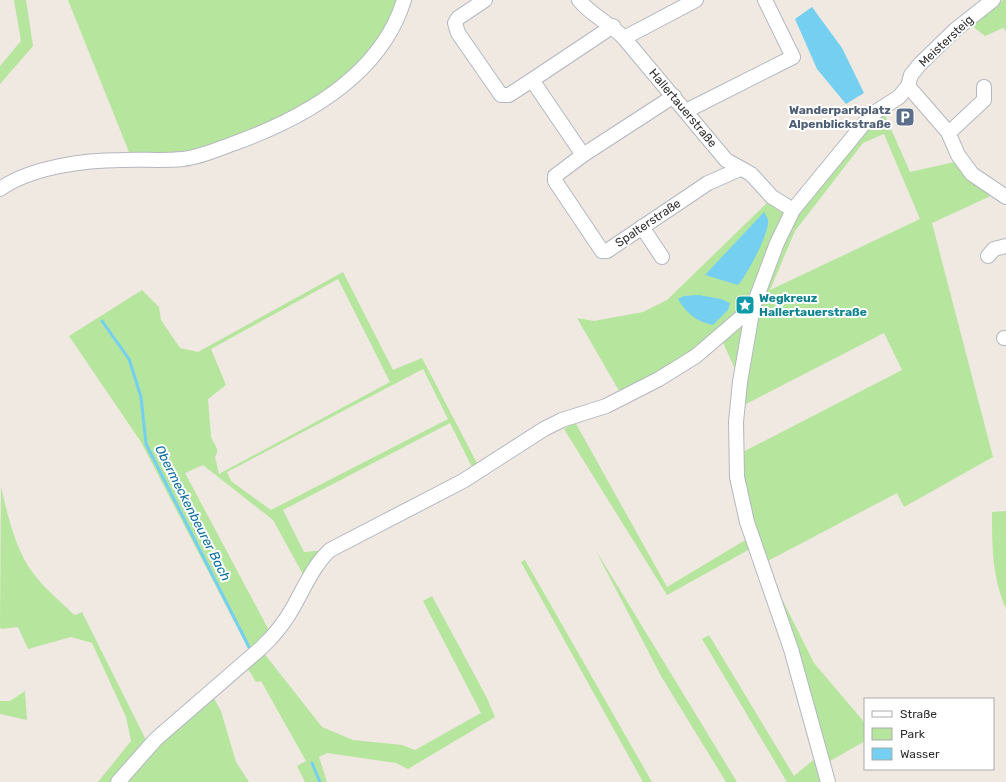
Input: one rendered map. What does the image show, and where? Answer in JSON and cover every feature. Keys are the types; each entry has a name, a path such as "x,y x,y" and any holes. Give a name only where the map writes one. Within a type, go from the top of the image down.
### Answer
{"street":[{"path":"0,189 14,181 37,173 80,163 121,160 174,160 199,156 272,128 323,100 362,67 384,41 394,26 404,0"},
{"path":"485,0 458,18 455,23 458,33 501,95 509,95 613,26"},
{"name":"Hallertauerstraße","path":"579,0 588,11 613,26 674,96 726,160 751,174 772,197 793,210"},
{"path":"624,38 696,0"},
{"path":"686,111 793,56 765,0"},
{"name":"Meistersteig","path":"828,782 791,649 747,522 739,485 736,422 740,382 753,307 780,238 793,210 871,115 890,104 908,86 911,75 920,64 955,30 993,0"},
{"path":"532,80 583,155"},
{"path":"908,86 948,132 958,155 972,174 1006,197"},
{"path":"948,132 984,100 984,87"},
{"name":"Spalterstraße","path":"674,96 583,155 558,172 555,176 555,181 598,247 602,251 607,251 708,183 740,169"},
{"path":"642,227 662,257"},
{"path":"988,256 994,250 1006,246"},
{"path":"118,782 146,749 261,648 277,632 295,604 313,570 321,558 330,550 463,481 544,429 562,420 606,406 659,379 696,356 753,307"}],"green space":[{"path":"14,0 26,0 33,46 0,84 0,66 21,41"},
{"path":"68,0 397,0 400,3 369,56 323,98 207,151 131,157"},
{"path":"1003,0 1006,0 1006,31 1003,28 985,36 971,25"},
{"path":"884,113 910,172 959,161 995,194 932,223 993,457 904,507 897,493 764,563 814,663 864,722 864,742 825,764 747,514 739,454 902,370 884,333 740,407 756,316 795,217 875,118","holes":["884,134 920,219 770,290 795,231 863,143"]},
{"path":"769,201 788,212 748,307 704,346 622,396 577,318 594,321 643,312 667,300"},
{"path":"343,272 393,370 422,358 479,467 474,471 450,423 283,510 304,552 326,550 305,578 273,520 203,465 185,473 271,634 251,654 141,442 69,336 142,290 159,307 161,320 180,348 198,352","holes":["338,279 390,382 219,474 215,457 217,454 217,449 211,436 208,399 226,385 211,349","423,369 448,419 271,510 231,481 227,472"]},
{"path":"743,321 738,376 722,340"},
{"path":"575,422 667,587 747,539 750,549 667,595 564,429"},
{"path":"1,487 6,509 21,554 42,584 73,614 76,615 82,612 147,742 115,782 98,782 131,741 126,717 92,643 71,637 28,649 18,627 1,629 0,627"},
{"path":"1006,511 1006,609 1001,597 995,573 992,512"},
{"path":"595,549 737,782 726,782 661,676"},
{"path":"525,560 652,782 643,782 521,562"},
{"path":"432,596 487,698 495,717 408,769 396,763 327,753 319,757 327,782 305,782 297,766 306,761 261,681 256,682 246,666 263,652 322,727 353,740 402,745 415,750 481,713 423,601"},
{"path":"709,635 794,776 818,756 822,782 787,782 702,639"},
{"path":"25,691 27,720 0,714 0,701 10,701"},
{"path":"212,695 221,711 236,762 249,782 124,782 149,751"}],"water":[{"path":"812,7 842,48 864,93 846,104 817,69 795,19"},
{"path":"764,212 768,221 765,235 752,264 738,285 705,275"},
{"path":"699,295 721,299 730,303 728,310 713,325 702,322 692,316 678,299 684,296"}],"waterway":[{"name":"Obermeckenbeurer Bach","path":"102,321 129,359 141,397 146,444 249,647"},
{"name":"Obermeckenbeurer Bach","path":"312,763 320,782"}],"place":[{"name":"Wanderparkplatz Alpenblickstraße","path":"905,117"},
{"name":"Wegkreuz Hallertauerstraße","path":"745,305"}]}
